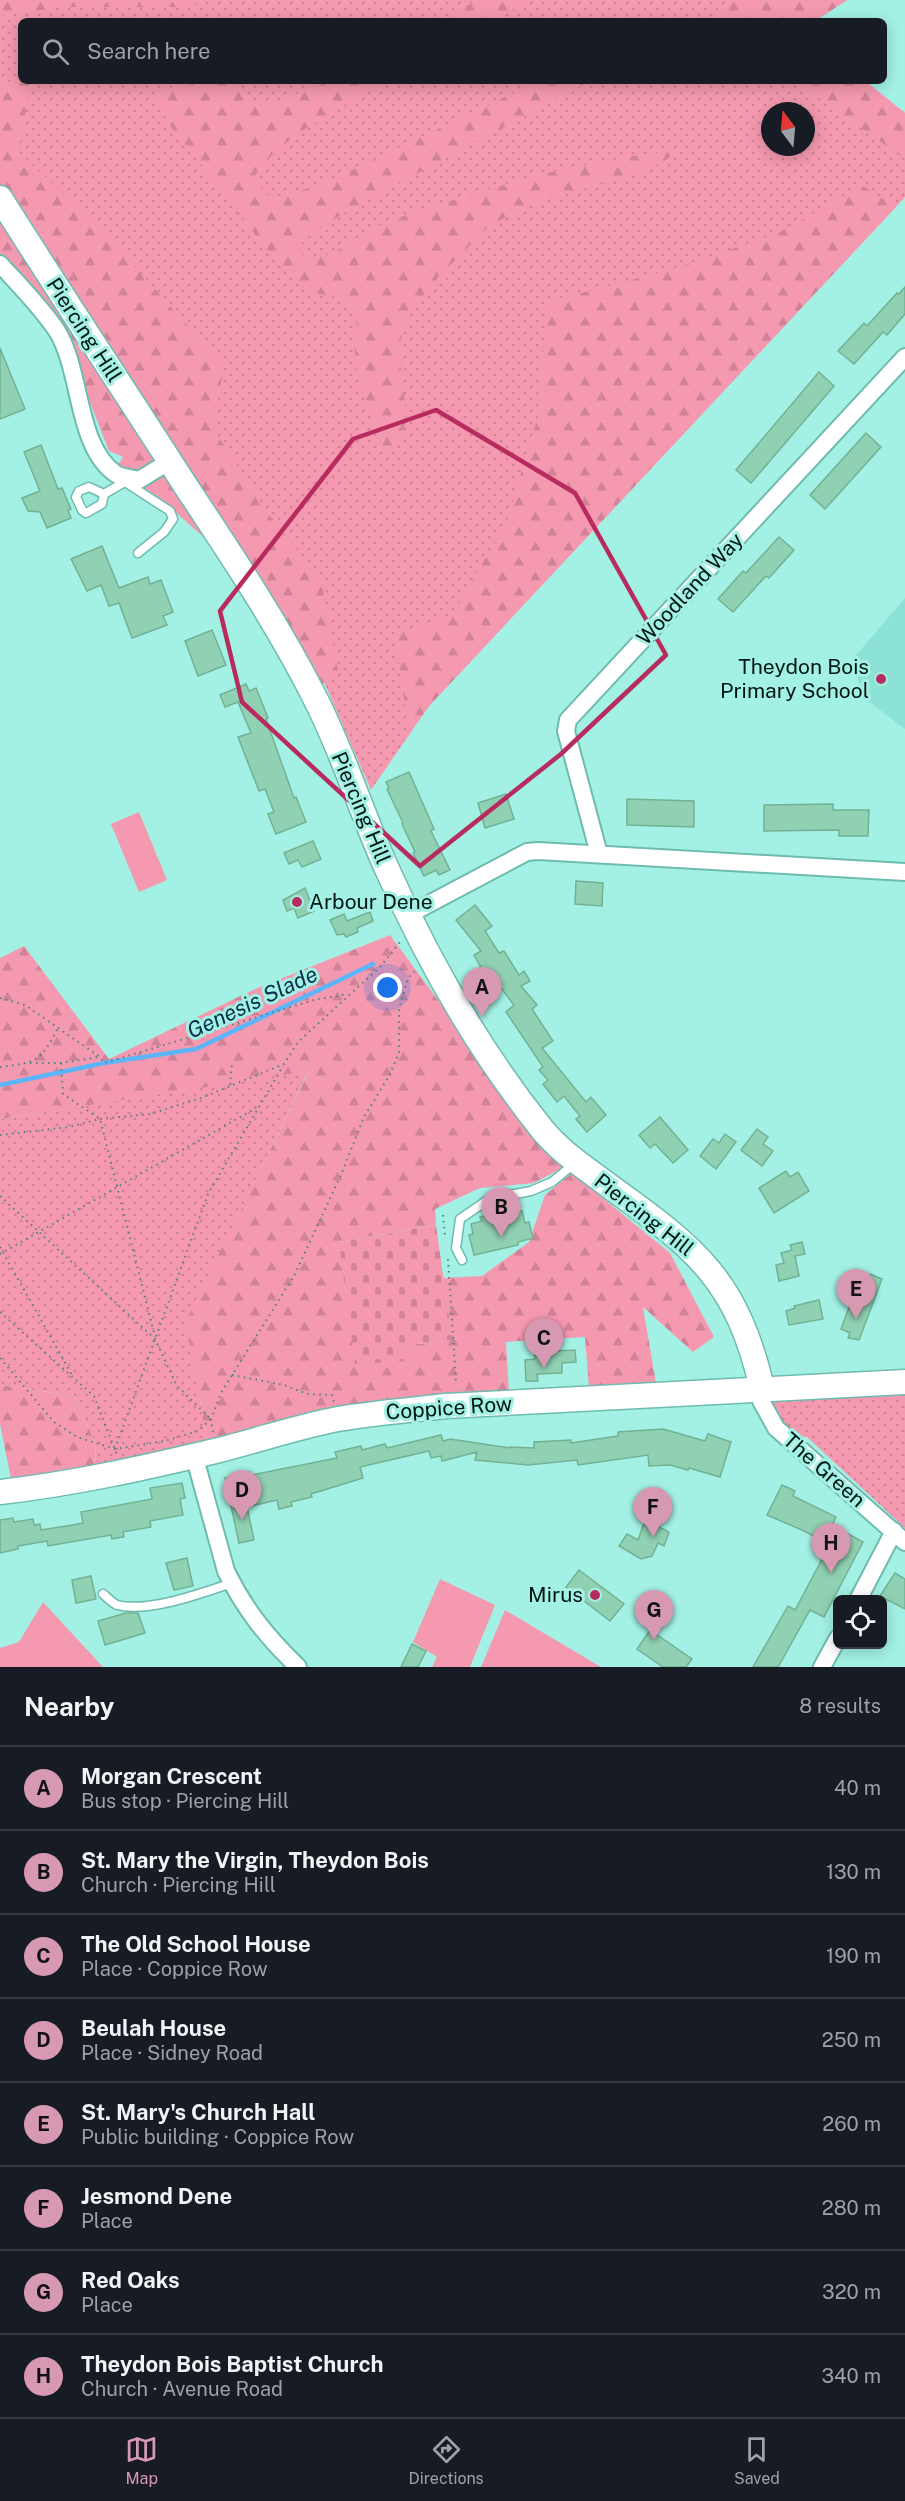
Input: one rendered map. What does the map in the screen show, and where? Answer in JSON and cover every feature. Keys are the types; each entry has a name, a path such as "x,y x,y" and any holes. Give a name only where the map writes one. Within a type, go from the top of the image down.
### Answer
{"street":[{"name":"Piercing Hill","path":"0,198 266,609 316,699 386,867 413,923 488,1054 543,1130 576,1163 663,1225 706,1265 735,1307 752,1351 762,1388"},
{"name":"Piercing Hill","path":"0,264 57,331 69,357 89,434 100,456 117,475 128,480"},
{"name":"Woodland Way","path":"598,854 566,731 568,720 905,357"},
{"path":"128,480 139,480 170,461"},
{"path":"413,923 527,852 905,872"},
{"name":"Coppice Row","path":"0,1492 122,1472 338,1419 446,1406 905,1382"},
{"name":"The Green","path":"762,1388 761,1401 776,1428 900,1537"},
{"path":"194,1455 226,1571 244,1606 298,1667"},
{"path":"861,1595 900,1537"},
{"path":"822,1667 833,1646"}],"lane":[{"path":"104,494 128,480 170,511 173,519 165,532 138,553"},
{"path":"462,1260 456,1248 460,1219 489,1199 531,1191 552,1182 576,1163"},
{"path":"103,1593 116,1605 144,1606 232,1583"}],"path":[{"path":"115,1449 208,1194 298,1042 380,967 413,923"},
{"path":"0,1358 54,1422 77,1437 115,1449 165,1442 198,1431 211,1419 222,1391 294,1276 341,1175 364,1117 389,1076 399,1053 399,1009 408,978 420,965"},
{"path":"0,998 25,1005 100,1057 104,1063 314,1000 350,994"},
{"path":"30,1063 45,1053 58,1028"},
{"path":"0,1067 30,1063 61,1063 100,1057"},
{"path":"61,1063 63,1094 100,1119 155,1339 177,1386 211,1419"},
{"path":"230,1085 232,1064"},
{"path":"0,1135 69,1127 100,1119 150,1114 201,1098 284,1064"},
{"path":"0,1254 259,1107"},
{"path":"0,1196 155,1339"},
{"path":"443,1215 445,1236"},
{"path":"0,1247 73,1377"},
{"path":"447,1257 456,1382"},
{"path":"0,1312 94,1396 115,1449"},
{"path":"232,1375 284,1385 307,1394 332,1395 338,1419"}],"highlighted area":[{"path":"436,410 575,493 666,655 561,754 420,866 242,702 220,611 353,439"}],"shaded area":[{"name":"Theydon Bois Primary School","path":"905,598 905,729 864,698 852,660"}],"green space":[{"path":"0,0 847,0 820,18 18,18 18,84 869,84 905,113 905,197 429,706 371,790 287,597 0,146"},
{"path":"0,0 209,0 178,7 62,7 0,16"},
{"path":"477,0 529,0 498,18 445,18"},
{"path":"730,0 847,0 820,18 719,18 717,10"},
{"path":"0,80 30,84 19,152 111,240 224,366 213,428 267,512 321,579 338,672 317,688 216,548 156,495 113,472 123,457 109,451 61,328 0,259"},
{"path":"194,84 232,84 256,105 273,104 322,84 383,84 295,136 264,164 254,178 265,195 284,196 327,182 533,84 584,84 347,211 310,235 299,247 305,258 310,261 333,253 374,228 416,211 537,175 643,154 674,151 675,153 643,171 560,196 510,215 484,231 447,268 423,296 405,325 401,339 400,363 405,401 405,425 400,440 390,449 385,448 378,438 357,370 354,345 357,321 353,306 343,298 315,293 300,284 275,260 169,124 156,99 157,90"},
{"path":"798,84 869,84 905,113 905,159"},
{"path":"863,186 896,207 429,706 409,734 395,635 452,615 506,524 538,417 547,302 677,268 778,233"},
{"path":"139,812 167,880 139,892 111,824"},
{"path":"390,935 562,1168 534,1183 480,1188 435,1209 436,1225 339,1242 410,1360 410,1345 451,1340 443,1278 482,1276 529,1242 545,1195 572,1173 670,1253 714,1337 693,1352 643,1307 656,1383 589,1388 585,1337 506,1342 509,1393 207,1442 186,1321 309,1071 0,1119 0,958 24,946 109,1059 253,990"},
{"path":"309,1070 187,1321 207,1442 95,1465 96,1444 74,1396 0,1385 0,1119"},
{"path":"436,1225 452,1340 410,1345 410,1361 355,1364 339,1242"},
{"path":"0,1385 74,1396 96,1444 95,1465 11,1479 0,1424"},
{"path":"905,1390 905,1528 807,1437 796,1437 777,1419 771,1404 774,1396"},
{"path":"440,1579 495,1605 470,1667 432,1667 437,1657 413,1642"},
{"path":"43,1602 103,1667 0,1667 0,1648 19,1642"},
{"path":"505,1610 601,1667 481,1667"}],"building":[{"path":"905,287 905,314 887,335 883,332 854,364 838,351 864,323 867,326"},
{"path":"0,348 25,409 0,419"},
{"path":"819,372 834,386 751,483 736,470"},
{"path":"866,433 881,447 825,509 810,495"},
{"path":"41,445 58,489 62,488 71,509 68,510 71,518 47,528 40,512 28,511 22,498 40,491 24,452"},
{"path":"779,537 794,550 769,578 766,576 733,612 718,599 743,571 746,573"},
{"path":"102,546 119,588 148,577 150,584 161,580 173,612 163,616 167,625 132,638 119,603 109,606 101,585 87,591 71,559"},
{"path":"212,630 226,665 198,676 185,641"},
{"path":"246,684 249,691 256,688 294,798 296,797 306,822 276,834 268,814 274,812 265,789 259,791 238,737 251,733 238,702 225,707 220,695"},
{"path":"409,772 434,829 431,831 450,870 439,875 436,870 424,876 387,789 389,788 386,782"},
{"path":"506,794 514,819 485,828 478,803"},
{"path":"627,799 694,801 694,827 627,825"},
{"path":"833,804 833,810 869,810 868,836 839,836 839,830 764,831 764,805"},
{"path":"313,841 321,859 302,867 298,860 289,864 284,853"},
{"path":"576,881 603,883 602,906 575,904"},
{"name":"Arbour Dene","path":"305,888 314,911 298,918 294,908 287,911 283,900"},
{"path":"475,905 492,926 485,931 499,953 504,951 519,975 524,971 530,981 521,986 537,1005 532,1009 553,1041 542,1048 586,1102 591,1097 606,1115 587,1132 576,1119 580,1116 564,1096 557,1102 543,1084 548,1080 539,1070 543,1067 506,1012 514,1005 501,988 497,990 486,976 474,955 481,951 456,920"},
{"path":"370,912 373,921 357,928 358,932 346,937 344,934 337,935 330,920 344,914 347,921"},
{"path":"660,1117 688,1150 673,1163 655,1144 650,1148 639,1135"},
{"path":"757,1129 768,1137 763,1144 773,1151 762,1166 741,1150"},
{"path":"725,1134 736,1142 716,1169 700,1156 713,1139 719,1143"},
{"path":"786,1171 790,1177 798,1172 809,1191 774,1213 759,1188"},
{"path":"522,1211 525,1223 529,1222 533,1238 518,1242 518,1245 474,1255 469,1235 473,1234 471,1224 482,1221 480,1217 497,1213 498,1217"},
{"path":"802,1242 805,1254 795,1256 799,1276 779,1281 776,1265 784,1263 781,1253 792,1250 790,1245"},
{"path":"870,1274 882,1279 859,1340 848,1338 850,1333 841,1329 856,1289 864,1292"},
{"path":"819,1300 823,1319 789,1325 786,1311 795,1308 794,1306"},
{"path":"575,1350 576,1362 562,1363 562,1373 537,1374 538,1381 526,1381 525,1360 535,1359 534,1352"},
{"path":"663,1429 705,1441 708,1434 731,1442 720,1477 670,1465 649,1466 648,1455 578,1465 577,1460 528,1465 475,1460 477,1452 442,1461 441,1456 431,1458 429,1451 360,1467 363,1478 311,1494 312,1497 291,1502 292,1506 279,1509 277,1500 247,1507 254,1540 239,1543 225,1478 337,1458 335,1452 361,1446 362,1450 385,1444 387,1448 441,1435 443,1441 450,1439 510,1448 534,1448 534,1442 571,1440 571,1443 618,1436 618,1432"},
{"path":"182,1483 185,1498 180,1499 183,1515 150,1521 151,1527 123,1532 124,1537 112,1539 111,1535 48,1546 47,1541 18,1546 18,1549 0,1553 0,1520 13,1518 14,1522 33,1519 34,1525 40,1524 41,1530 83,1523 81,1512 152,1499 150,1488"},
{"path":"782,1485 795,1491 793,1496 836,1517 832,1525 863,1542 835,1595 833,1595 824,1617 810,1610 778,1667 753,1667 788,1606 795,1610 830,1544 767,1515"},
{"path":"645,1520 669,1532 664,1546 658,1543 652,1556 641,1559 619,1546 627,1534 638,1540"},
{"path":"187,1558 193,1586 174,1590 166,1563"},
{"name":"Mirus","path":"579,1570 624,1604 610,1621 566,1587"},
{"path":"895,1573 905,1579 905,1609 887,1600 887,1595 881,1595"},
{"path":"91,1576 96,1599 76,1603 72,1580"},
{"path":"126,1613 138,1613 145,1633 105,1645 98,1621"},
{"path":"650,1630 692,1659 686,1667 663,1667 637,1649"},
{"path":"412,1644 426,1651 418,1667 401,1667"}],"waterway":[{"name":"Genesis Slade","path":"0,1085 104,1063 196,1049 373,964"}],"place":[{"name":"Theydon Bois Primary School","path":"881,679"},
{"name":"Arbour Dene","path":"297,902"},
{"name":"Morgan Crescent","path":"482,1017"},
{"name":"St. Mary the Virgin, Theydon Bois","path":"501,1237"},
{"name":"St. Mary's Church Hall","path":"856,1319"},
{"name":"The Old School House","path":"544,1368"},
{"name":"Beulah House","path":"242,1520"},
{"name":"Jesmond Dene","path":"653,1537"},
{"name":"Theydon Bois Baptist Church","path":"831,1573"},
{"name":"Mirus","path":"595,1595"},
{"name":"Red Oaks","path":"654,1640"}]}
